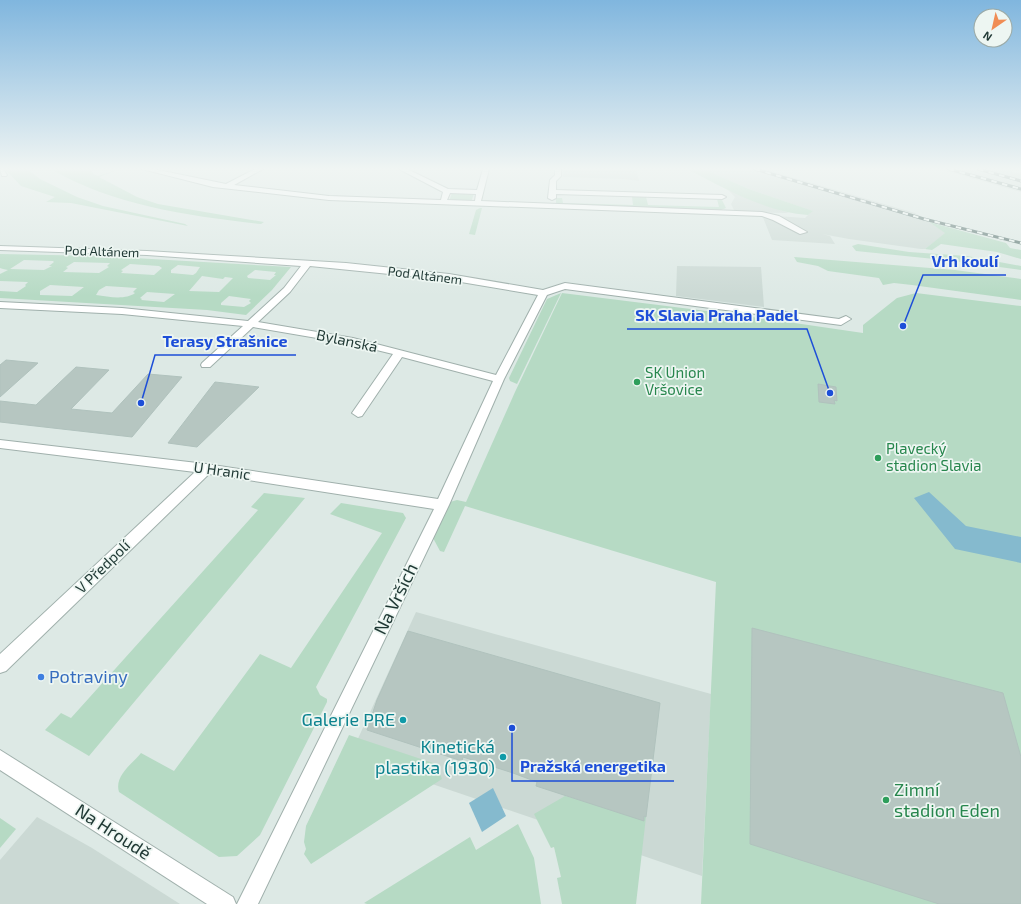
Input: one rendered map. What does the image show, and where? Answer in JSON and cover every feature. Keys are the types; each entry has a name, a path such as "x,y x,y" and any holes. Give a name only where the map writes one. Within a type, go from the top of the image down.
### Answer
{"street":[{"path":"678,211 762,214 776,218 803,232"},
{"name":"Pod Altánem","path":"0,248 115,252 307,264 449,277 543,293 565,286 841,322 846,319"},
{"path":"206,365 287,290 307,264"},
{"name":"Na Vrších","path":"247,904 442,505 499,380 543,293"},
{"name":"Bylanská","path":"0,305 122,311 252,324 353,341 499,380"},
{"path":"358,413 399,353"},
{"name":"U Hranic","path":"0,444 206,469 442,505"},
{"name":"V Předpolí","path":"0,665 206,469"},
{"name":"Na Hroudě","path":"0,759 226,904"}],"shaded area":[{"path":"784,211 789,213 735,212"},
{"path":"812,211 909,211 915,213 946,233 925,249 822,234 830,236 835,244 772,240 762,215 805,218"},
{"path":"677,266 761,267 764,307 676,296"},
{"path":"416,612 711,694 702,876 350,756"},
{"path":"37,817 92,848 180,904 0,904 0,860"}],"green space":[{"path":"113,211 127,211 185,224 188,226"},
{"path":"172,211 200,211 264,222 261,224"},
{"path":"476,211 481,211 475,235 469,234"},
{"path":"785,211 813,211 808,215"},
{"path":"929,222 1006,243 1010,248 1021,250 1021,259 997,252 941,244 932,250 925,249 945,233"},
{"path":"858,244 909,252 967,256 1021,266 1021,270 954,261 856,251 852,246"},
{"path":"0,254 99,256 291,267 272,290 246,315 207,310 0,298 0,291 17,292 26,286 25,285 28,282 0,281 0,274 8,270 0,268","holes":["24,260 54,262 49,266 52,266 44,270 10,269","74,262 110,263 107,266 109,267 99,273 63,272 68,268 66,267","130,264 159,266 162,268 154,275 121,273 123,271 121,270","178,265 200,267 193,275 171,273 171,270","255,270 276,272 274,275 276,275 270,280 248,278 247,276","202,276 223,279 225,277 233,278 219,292 189,291","50,285 84,287 72,296 40,295 40,291","106,286 137,288 133,292 135,293 127,297 106,297 96,295 99,290","147,292 175,294 164,302 141,300 142,299 140,298","229,296 251,299 249,301 251,303 244,307 221,305 221,303"]},
{"path":"794,257 955,270 1021,279 1021,300 894,283 883,285 879,278 828,271 818,266 797,262"},
{"path":"561,293 517,384 510,381 509,378 547,299"},
{"path":"562,293 739,315 863,333 863,325 897,298 916,293 1021,306 1021,904 701,904 716,582 465,506 444,552 440,551 433,538 450,502 457,500 466,502 515,392"},
{"path":"264,493 305,498 89,756 45,730 61,713 71,718 258,510 251,507"},
{"path":"341,503 403,513 406,518 316,687 320,695 327,699 327,702 260,835 237,856 219,857 119,792 119,781 121,776 141,753 174,771 260,654 291,668 382,533 330,514"},
{"path":"349,735 436,764 442,779 311,864 304,854 306,849 304,842 306,826"},
{"path":"565,796 646,817 636,904 562,904 557,878 561,877 554,847 551,848 534,814"},
{"path":"0,818 16,829 0,848"},
{"path":"518,824 534,858 541,904 364,903 470,837 476,850"}],"water":[{"path":"929,492 966,526 1021,537 1021,563 955,549 914,498"},
{"path":"493,788 506,816 482,832 469,803"}],"building":[{"path":"6,360 38,363 0,397 0,365"},
{"path":"76,367 109,370 71,409 112,413 148,374 182,377 132,437 0,422 0,401 36,405"},
{"path":"215,382 259,387 197,447 168,443"},
{"path":"818,384 836,387 837,401 834,400 835,404 819,402"},
{"name":"Zimní stadion Eden","path":"752,628 1003,693 1021,757 1021,904 939,904 750,844"},
{"path":"408,631 660,703 646,817 644,816 644,821 536,786 537,782 513,773 463,757 462,761 367,730 377,700"}],"railway":[{"path":"898,211 1021,243"}],"place":[{"name":"Vrh koulí","path":"903,326"},
{"name":"SK Union Vršovice","path":"637,382"},
{"name":"SK Slavia Praha Padel","path":"830,393"},
{"name":"Terasy Strašnice","path":"141,403"},
{"name":"Plavecký stadion Slavia","path":"878,458"},
{"name":"Potraviny","path":"41,677"},
{"name":"Galerie PRE","path":"403,720"},
{"name":"Pražská energetika","path":"512,728"},
{"name":"Kinetická plastika (1930)","path":"503,757"},
{"name":"Zimní stadion Eden","path":"886,800"}]}
